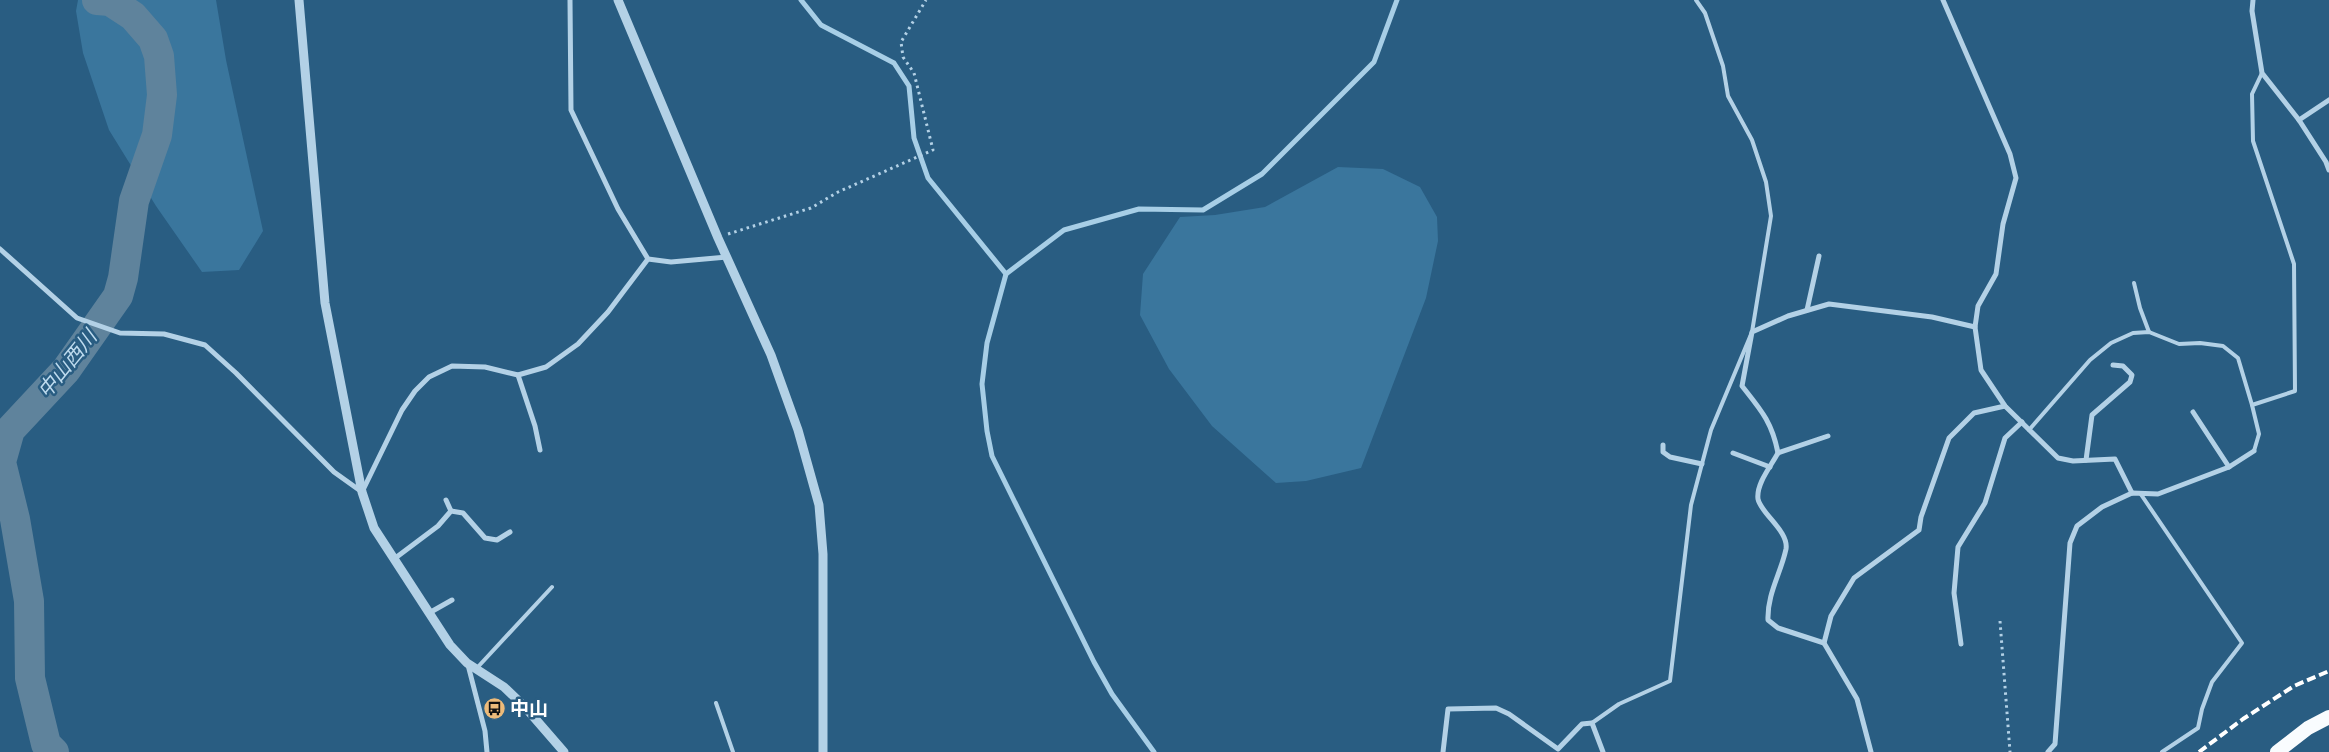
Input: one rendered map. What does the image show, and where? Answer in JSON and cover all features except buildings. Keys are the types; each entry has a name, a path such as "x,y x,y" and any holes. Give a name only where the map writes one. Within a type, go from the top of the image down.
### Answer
{"highway":[{"path":"2277,752 2308,728 2329,717"}],"street":[{"path":"300,0 325,304 362,492 374,528 450,645 467,663 504,687 525,707 564,752"},
{"path":"570,0 571,110 618,209 648,259"},
{"path":"618,0 718,238 736,273 771,355 798,430 819,505 823,554 823,752"},
{"path":"1943,0 2010,154 2016,178 2003,224 1996,274 1978,306 1975,327 1981,370 2005,406 2058,458 2073,461 2115,459 2132,493"},
{"path":"2253,0 2252,11 2262,73 2299,120 2326,162 2329,170"},
{"path":"2299,120 2329,100"},
{"path":"0,249 77,318 120,333 164,334 205,345 236,373 334,472 362,492"},
{"path":"1807,310 1819,256"},
{"path":"648,259 671,262 727,257"},
{"path":"362,492 402,410 415,391 430,377 452,366 485,367 518,375 546,367 578,344 608,312 648,259"},
{"path":"1871,752 1856,699 1824,643 1778,628 1768,620 1768,606 1786,547 1781,533 1758,500 1759,488 1778,453 1774,433 1764,414 1742,386 1752,332 1788,316 1829,304 1932,317 1975,327"},
{"path":"2086,460 2092,415 2130,382 2132,375 2123,366 2113,365"},
{"path":"518,375 535,426 540,450"},
{"path":"1824,643 1832,616 1854,578 1919,530 1921,517 1949,438 1974,413 2005,406"},
{"path":"2193,412 2229,467"},
{"path":"1961,644 1954,593 1958,547 1985,503 2005,438 2022,422"},
{"path":"1778,453 1828,436"},
{"path":"1664,445 1663,452 1670,457 1702,464"},
{"path":"2048,752 2055,744 2070,543 2077,526 2102,507 2132,493 2158,494 2229,467 2254,451"},
{"path":"1733,453 1770,467"},
{"path":"446,500 451,512"},
{"path":"394,560 438,526 451,512"},
{"path":"451,512 463,513 485,538 497,540 510,532"},
{"path":"429,614 452,600"},
{"path":"467,663 485,731 487,752"},
{"path":"1442,752 1448,709 1496,708 1509,714 1558,749 1582,724 1592,723 1603,752"}],"lane":[{"path":"1592,723 1619,704 1670,681 1691,505 1711,430 1752,332 1771,216 1766,182 1752,140 1728,96 1722,66 1705,13 1696,0"},
{"path":"2252,405 2295,391 2294,264 2253,141 2252,94 2262,73"},
{"path":"2134,283 2148,332"},
{"path":"2029,430 2090,360 2111,343 2133,333 2148,332 2179,344 2200,343 2222,346 2238,358 2259,434 2254,451"},
{"path":"2140,493 2242,643 2212,682 2202,709 2198,728 2162,752"},
{"path":"476,669 552,587"},
{"path":"716,703 733,752"}],"path":[{"path":"718,238 811,208 838,192 933,150 914,73 903,57 901,42 926,0"},
{"path":"2000,621 2010,752"}],"shaded area":[{"path":"78,0 216,0 226,60 263,231 239,270 202,272 156,206 109,130 83,53 76,11"},
{"path":"1338,167 1383,169 1420,187 1437,217 1438,241 1426,298 1361,468 1306,481 1276,483 1212,426 1169,369 1140,315 1143,274 1180,217 1215,215 1265,207"}],"waterway":[{"name":"中山西川","path":"54,752 46,744 30,678 29,601 15,519 1,462 10,430 66,370 118,296 123,278 134,201 157,135 162,95 159,56 153,39 133,16 110,1 97,0"},
{"path":"801,0 821,25 894,63 909,86 914,138 928,178 1006,274"},
{"path":"1154,752 1112,694 1094,662 992,456 987,431 982,384 987,343 1006,274 1064,230 1139,209 1203,210 1262,174 1374,62 1397,0"}],"railway":[{"path":"2199,752 2243,719 2294,686 2329,671"}],"place":[{"name":"中山","path":"494,708"}]}
